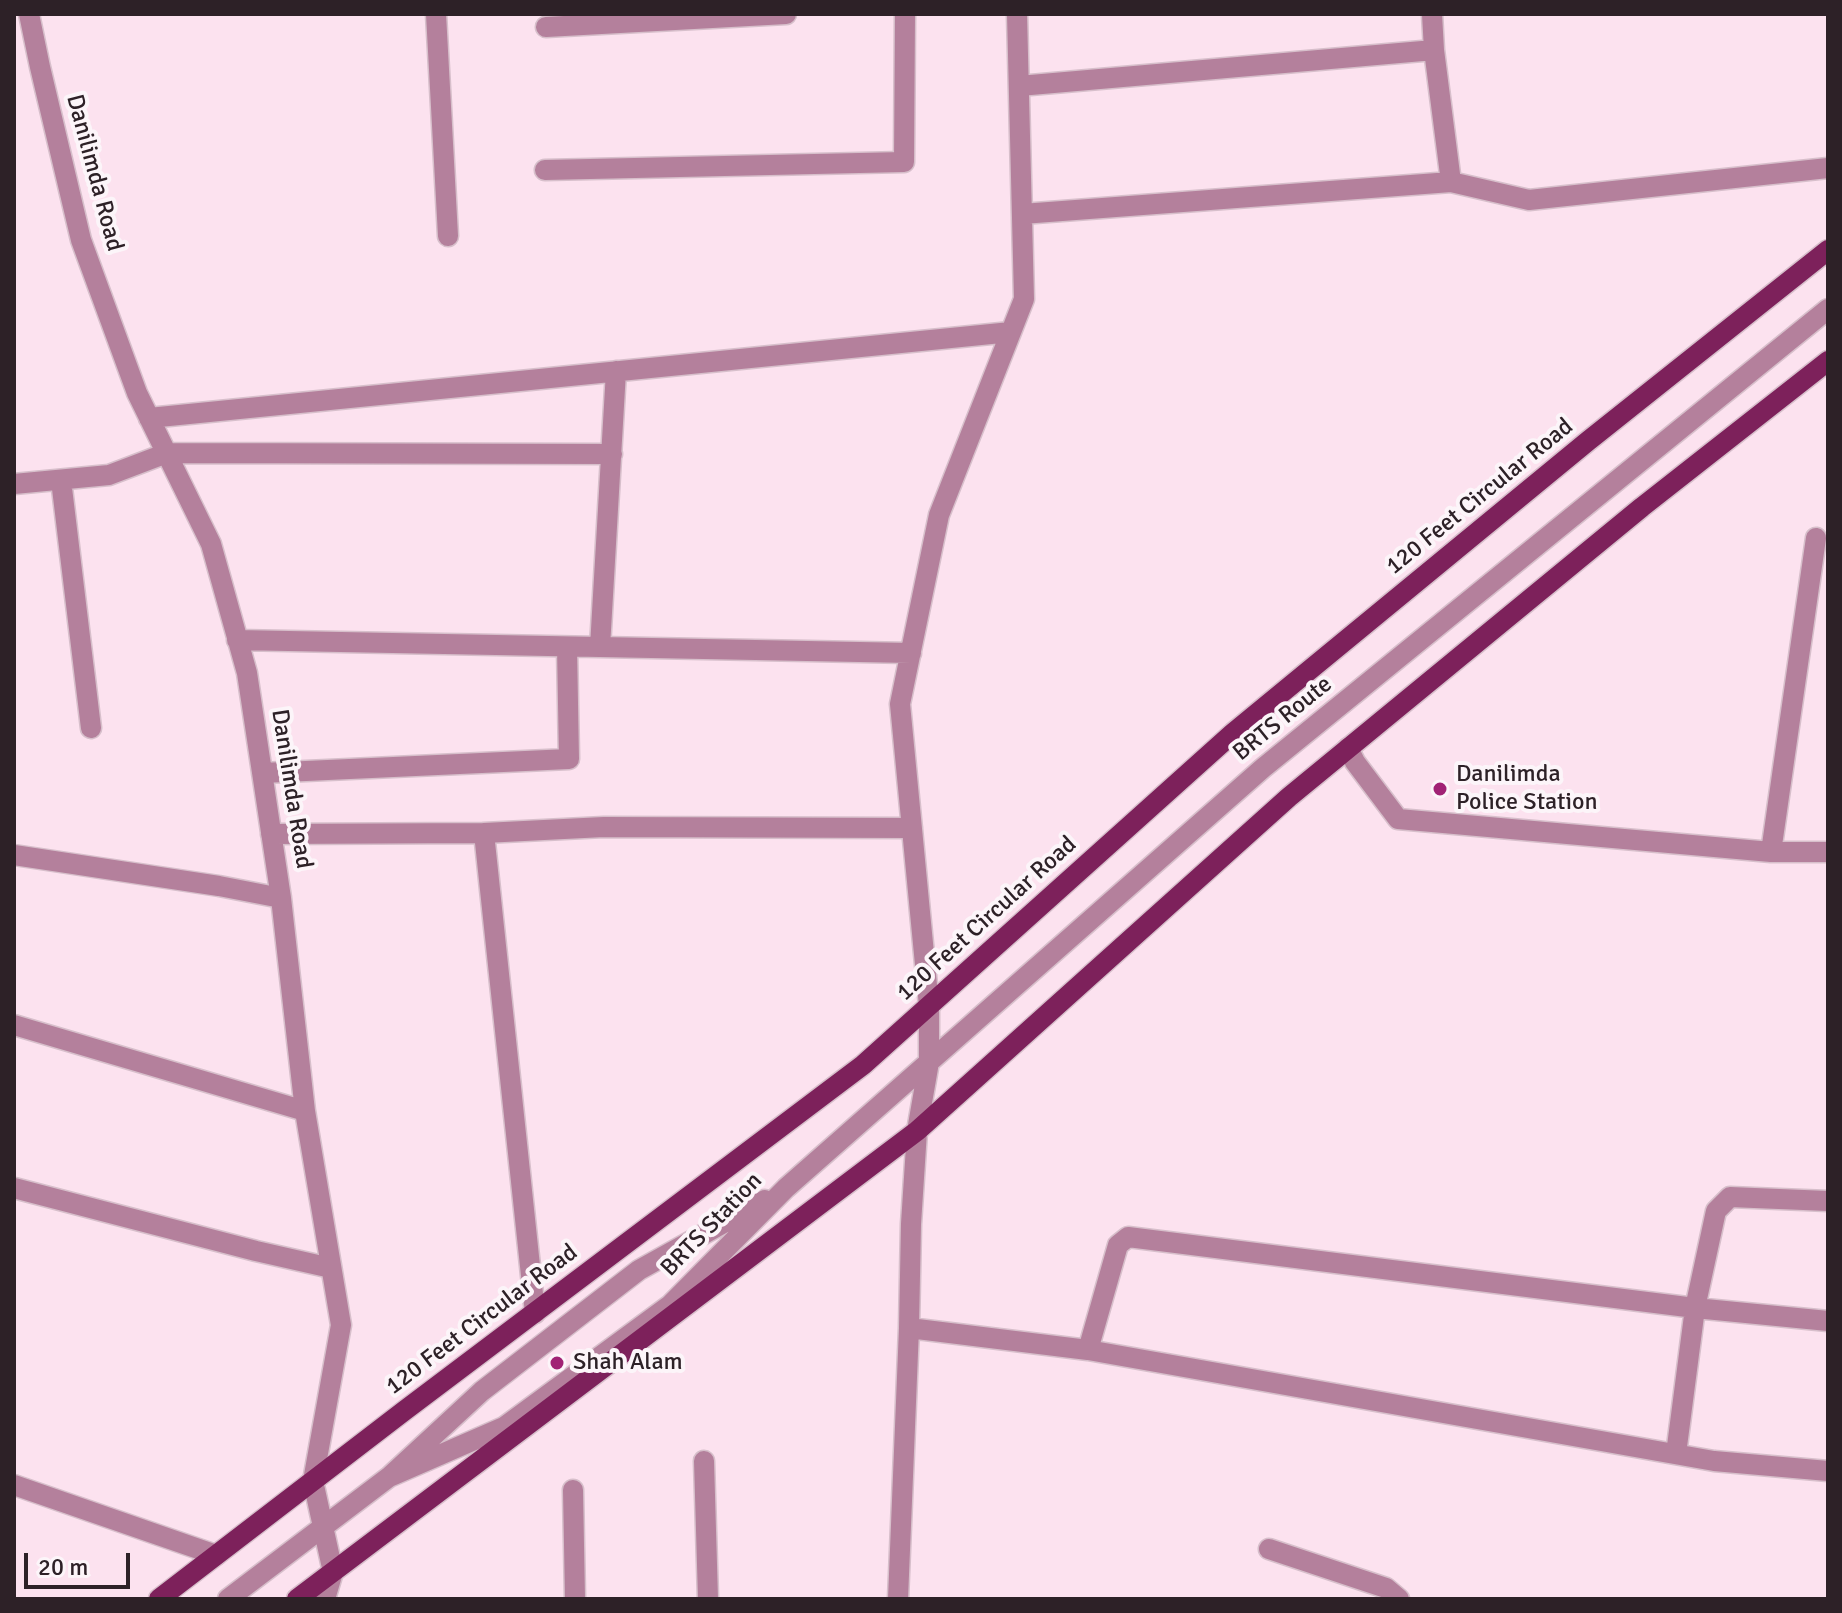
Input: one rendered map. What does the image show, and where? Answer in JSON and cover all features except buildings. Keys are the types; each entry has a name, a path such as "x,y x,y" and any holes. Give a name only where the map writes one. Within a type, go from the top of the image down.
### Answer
{"main road":[{"name":"120 Feet Circular Road","path":"159,1599 863,1065 1233,733 1588,441 1828,250"},
{"path":"297,1599 917,1131 1289,797 1642,507 1828,361"}],"street":[{"name":"Danilimda Road","path":"29,14 81,240 137,393 211,544 247,673 281,898 305,1111 341,1325 313,1481 333,1572 325,1599"},
{"path":"436,14 448,236"},
{"path":"546,27 786,14"},
{"path":"545,170 904,162 905,14"},
{"path":"898,1599 911,1224 917,1131 929,1062 929,1006 900,704 939,515 1024,299 1017,14"},
{"path":"1432,14 1451,182"},
{"path":"1019,86 1434,50"},
{"path":"1022,214 1451,182 1529,200 1828,168"},
{"name":"BRTS Route","path":"786,1188 1263,768 1828,309"},
{"path":"149,418 1011,332"},
{"path":"600,647 616,371"},
{"path":"14,484 109,475 167,453 612,454"},
{"path":"61,480 91,728"},
{"path":"1771,852 1816,538"},
{"path":"237,640 911,653"},
{"path":"262,773 569,759 567,647"},
{"path":"1348,748 1398,819 1771,852 1828,852"},
{"path":"271,834 484,833 604,827 912,828"},
{"path":"484,833 535,1313"},
{"path":"14,855 281,898"},
{"path":"14,1025 305,1111"},
{"path":"14,1188 331,1268"},
{"name":"BRTS Station","path":"389,1477 482,1391 639,1270 786,1188"},
{"name":"BRTS Station","path":"389,1477 504,1427 670,1305 786,1188"},
{"path":"1676,1454 1695,1308 1716,1211 1730,1197 1828,1201"},
{"path":"1088,1350 1118,1245 1128,1237 1695,1308 1828,1321"},
{"path":"909,1328 1088,1350 1714,1461 1828,1471"},
{"path":"704,1461 708,1599"},
{"path":"228,1599 389,1477"},
{"path":"14,1485 216,1555"},
{"path":"573,1490 575,1599"},
{"path":"1269,1549 1386,1588 1399,1599"}],"place":[{"name":"Danilimda Police Station","path":"1440,789"},
{"name":"Shah Alam","path":"557,1363"}]}
